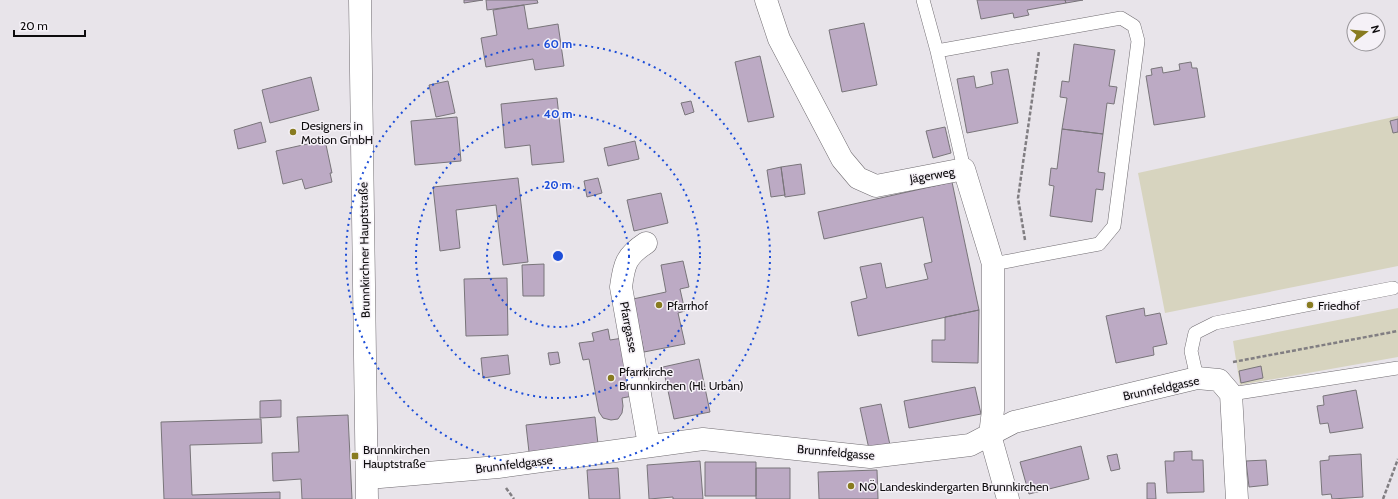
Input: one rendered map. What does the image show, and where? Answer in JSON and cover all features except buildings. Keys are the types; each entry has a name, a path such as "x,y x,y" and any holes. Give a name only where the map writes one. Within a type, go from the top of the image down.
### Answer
{"street":[{"name":"Brunnkirchner Hauptstraße","path":"360,0 368,499"},
{"name":"Jägerweg","path":"766,0 779,39 842,159 858,178 876,186 964,169 993,264 993,410 990,435"},
{"name":"Pfarrgasse","path":"646,243 631,253 623,270 621,287 649,445"},
{"name":"Brunnfeldgasse","path":"368,478 498,467 649,445 703,439 870,457 970,445 1014,422 1197,378 1219,380 1231,394"},
{"path":"1231,394 1237,499"},
{"path":"990,435 1008,499"}],"lane":[{"path":"923,0 937,51 964,169"},
{"path":"937,51 1121,18 1134,26 1138,41 1114,226 1099,244 993,264"},
{"path":"1197,378 1191,350 1195,333 1214,323 1393,288"},
{"path":"1231,394 1398,368"}],"path":[{"path":"1028,258 1018,198 1042,32"},
{"path":"1236,362 1398,331"},
{"path":"1383,499 1398,460"}],"shaded area":[{"path":"1398,116 1398,266 1165,313 1138,173"},
{"path":"1398,308 1398,357 1240,385 1233,341"}],"place":[{"name":"Designers in Motion GmbH","path":"293,132"},
{"name":"Pfarrhof","path":"659,305"},
{"name":"Friedhof","path":"1310,305"},
{"name":"Pfarrkirche Brunnkirchen (Hl. Urban)","path":"611,378"},
{"name":"Brunnkirchen Hauptstraße","path":"355,456"},
{"name":"NÖ Landeskindergarten Brunnkirchen","path":"851,486"}]}
